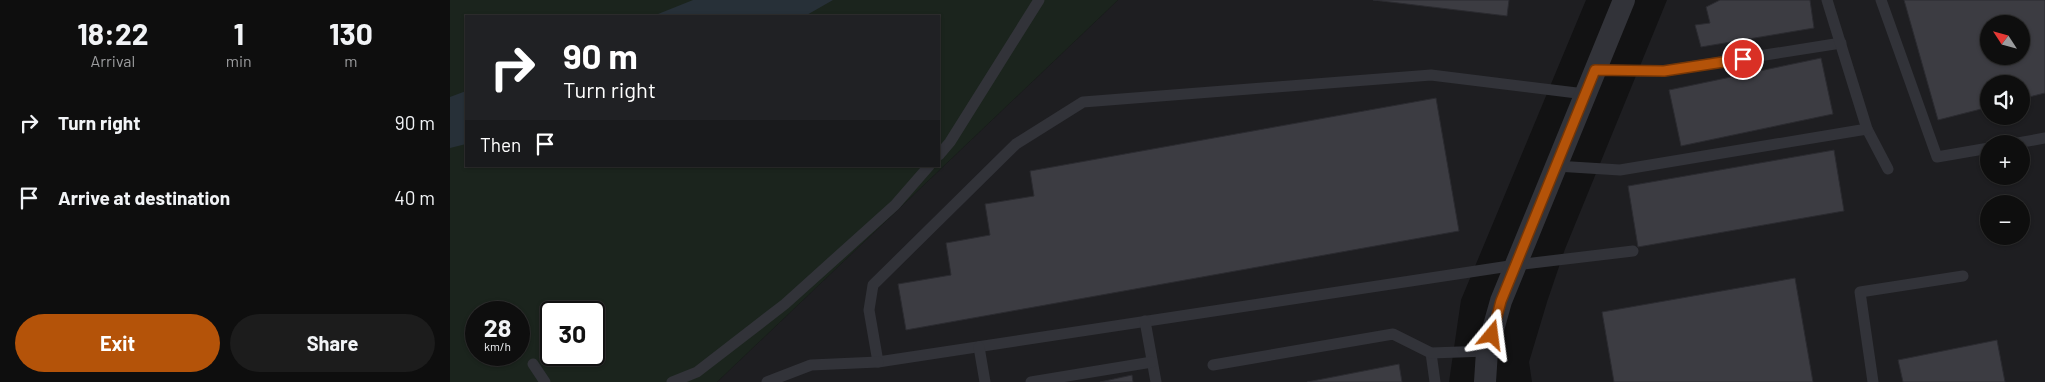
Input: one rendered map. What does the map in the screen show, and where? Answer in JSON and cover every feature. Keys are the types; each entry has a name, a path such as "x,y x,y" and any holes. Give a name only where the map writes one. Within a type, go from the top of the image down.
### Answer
{"street":[{"path":"1485,382 1487,351 1501,301 1624,0"}],"lane":[{"path":"940,154 950,142 1040,0"},
{"path":"1828,0 1867,129 1888,169"},
{"path":"1881,0 1937,157 1980,150"},
{"path":"1595,70 1664,71 1841,43"},
{"path":"878,362 868,310 873,285 1016,144 1083,102 1431,75 1586,94"},
{"path":"1556,166 1620,170 1867,129"},
{"path":"2030,141 2045,138"},
{"path":"672,382 697,372 785,304 895,205 928,167"},
{"path":"767,382 811,365 878,362 1516,265 1633,251"},
{"path":"1873,382 1860,292 1963,276"},
{"path":"1145,321 1156,382"},
{"path":"1213,365 1393,334 1432,353 1487,351"},
{"path":"979,346 985,382"},
{"path":"1432,353 1435,382"},
{"path":"1031,382 1152,362"},
{"path":"533,364 545,382"}],"shaded area":[{"path":"450,0 1118,0 717,382 450,382"},
{"path":"693,0 833,0 807,15 656,15"},
{"path":"1118,0 1586,0 1461,300 1449,382 717,382"},
{"path":"1667,0 2045,0 2045,382 1532,382 1529,362 1565,249"},
{"path":"465,91 465,144 450,148 450,97"}],"building":[{"path":"1373,0 1509,0 1507,16"},
{"path":"1720,0 1810,0 1814,28 1701,47 1695,25 1710,23 1706,7"},
{"path":"1904,0 2045,0 2045,93 2030,97 2030,75 1980,75 1980,109 1938,120"},
{"path":"1821,58 1833,114 1681,146 1669,90"},
{"path":"1436,98 1459,231 906,330 898,284 951,275 946,243 990,235 985,204 1034,196 1030,171"},
{"path":"1834,150 1844,211 1638,247 1628,186"},
{"path":"1795,278 1813,382 1614,382 1602,312"},
{"path":"1997,340 2005,382 1903,382 1898,360"},
{"path":"1399,364 1402,382 1307,382"},
{"path":"1132,375 1133,382 1100,382"}],"route":[{"path":"1492,335 1501,301 1595,70 1664,71 1743,59"}]}
